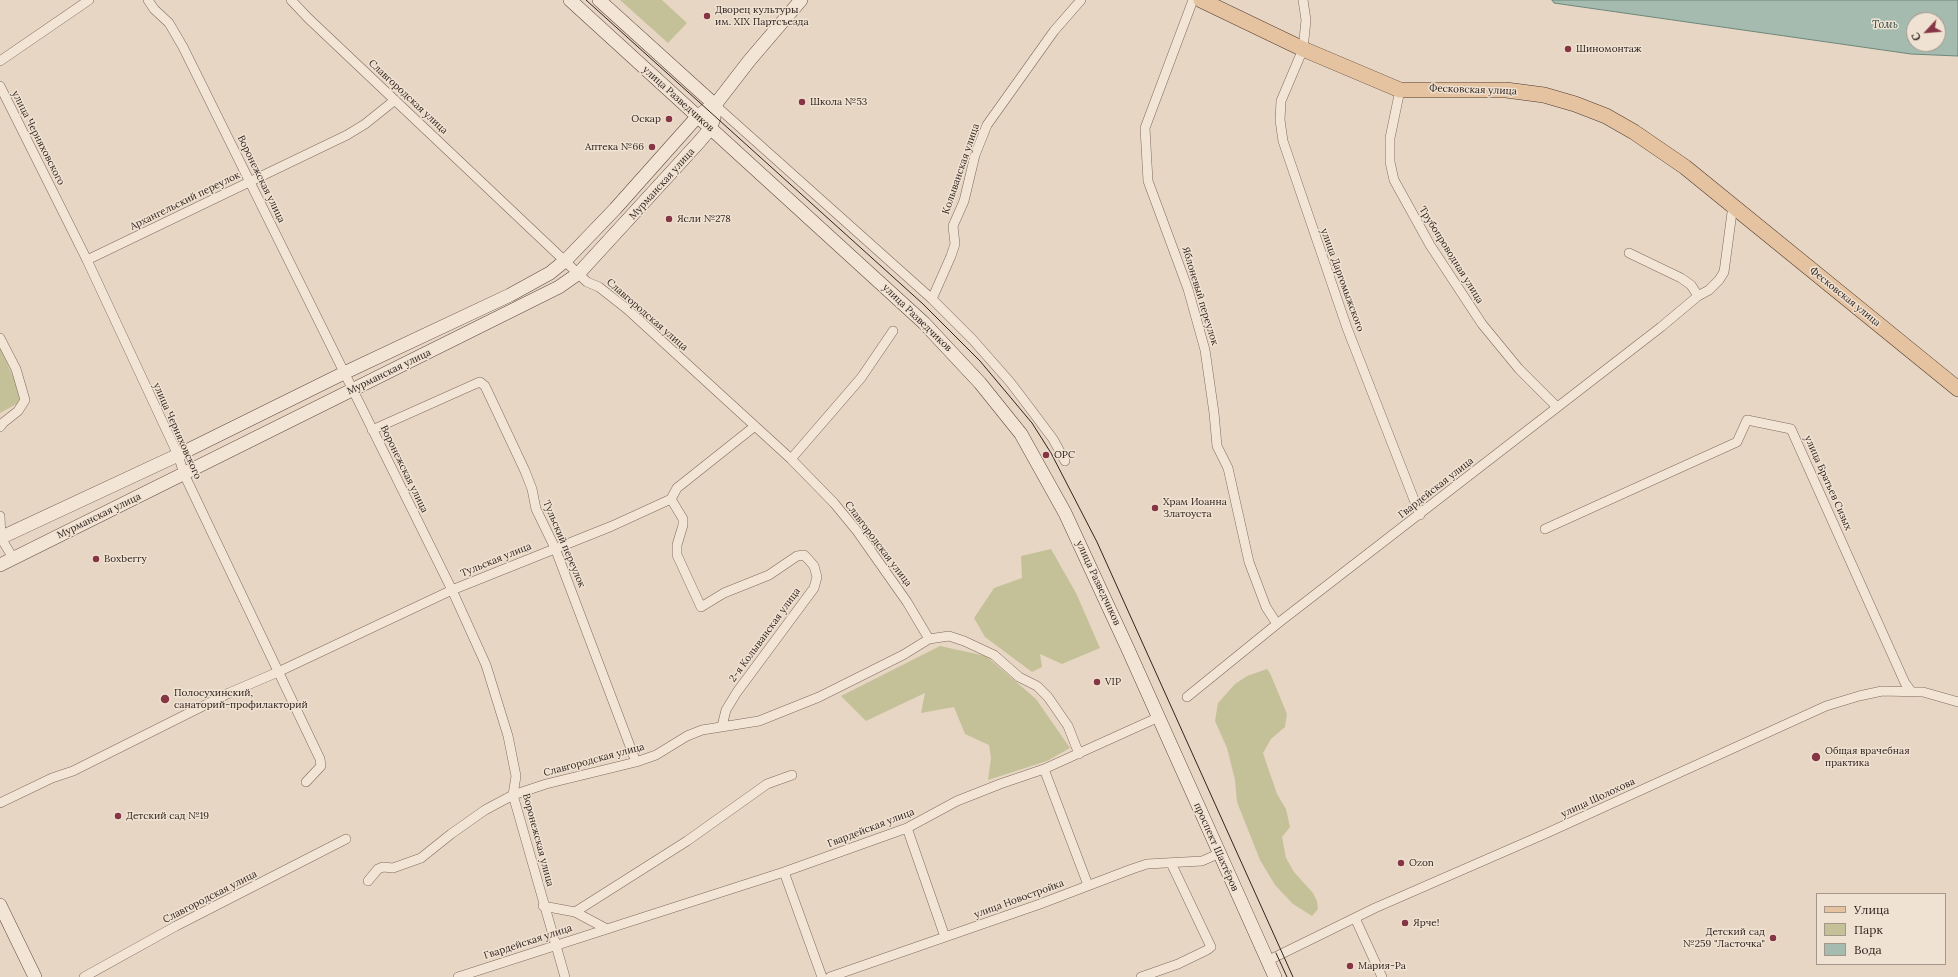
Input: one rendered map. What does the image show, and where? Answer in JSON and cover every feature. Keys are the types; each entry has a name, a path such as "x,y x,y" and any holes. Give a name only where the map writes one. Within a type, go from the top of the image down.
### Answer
{"main road":[{"name":"улица Разведчиков","path":"570,0 924,323 950,348 1002,409 1028,446 1065,513 1159,717"},
{"name":"улица Разведчиков","path":"599,0 715,105"},
{"name":"Мурманская улица","path":"1,538 178,455 344,373 510,295 550,274 566,260 615,209 697,117 715,105 749,60 801,0"},
{"name":"Фесковская улица","path":"1201,0 1303,49 1400,90 1506,90 1544,95 1576,104 1606,116 1634,132 1685,167 1958,389"},
{"name":"Мурманская улица","path":"0,565 353,389 518,309 559,287 579,273 634,216 710,129 714,118 715,105"},
{"name":"проспект Шахтёров","path":"1159,717 1218,854 1275,977"},
{"path":"0,904 35,977"}],"street":[{"path":"0,61 89,0"},
{"name":"Воронежская улица","path":"148,0 154,9 169,23 184,47 452,590 486,665 500,706 516,776 513,795 554,945 565,977"},
{"name":"Славгородская улица","path":"291,0 308,18 566,260 587,282 599,287 627,309 791,459 834,504 857,531 907,602 929,639 903,655 803,704 759,721 737,726 722,726 692,734 656,754 636,762 546,784 513,795 485,810 421,858 393,868 383,867 378,869 368,881"},
{"name":"Колыванская улица","path":"932,299 955,244 953,226 964,201 975,155 987,125 1054,31 1080,0"},
{"name":"Яблоневый переулок","path":"1193,0 1145,128 1148,181 1188,289 1206,350 1217,446 1228,468 1249,562 1266,607 1276,624"},
{"name":"улица Даргомыжского","path":"1303,0 1306,20 1303,49 1281,100 1280,120 1283,141 1347,328 1420,515"},
{"name":"улица Черняховского","path":"0,86 87,260 178,455 184,474 320,759 321,766 306,782"},
{"name":"Трубопроводная улица","path":"1400,90 1390,138 1390,162 1394,180 1430,245 1482,324 1519,369 1557,407"},
{"name":"Архангельский переулок","path":"87,260 347,135 365,124 395,100"},
{"name":"улица Разведчиков","path":"715,105 932,299 973,340 1010,382 1052,439 1065,461"},
{"path":"1629,253 1681,278 1692,285 1698,296 1710,290 1724,272 1733,205"},
{"name":"Гвардейская улица","path":"1187,697 1276,624 1420,515 1661,327 1698,296"},
{"path":"791,459 861,378 893,331"},
{"path":"0,338 16,370 25,400 18,411 0,427"},
{"name":"Тульский переулок","path":"372,430 480,382 485,386 525,471 532,489 536,509 555,548 636,762"},
{"name":"улица Братьев Сизых","path":"1545,529 1736,442 1747,420 1791,429 1905,683 1911,691"},
{"name":"Тульская улица","path":"0,803 52,778 73,770 229,693 278,672 452,590 612,526 671,499 677,488 755,426"},
{"name":"2-я Колыванская улица","path":"671,499 683,519 683,525 677,545 677,555 700,607 724,592 769,575 797,556 804,555 814,566 817,577 814,588 737,692 726,710 722,726"},
{"path":"0,516 1,538 13,558"},
{"path":"929,639 949,636 964,641 994,655 1019,677 1037,686 1048,697 1068,726 1079,754"},
{"name":"улица Шолохова","path":"1268,961 1355,918 1547,833 1826,706 1871,693 1911,691 1958,702"},
{"name":"Гвардейская улица","path":"458,977 606,928 784,872 907,828 957,801 1044,769 1159,717"},
{"path":"1044,769 1088,885"},
{"path":"575,912 687,841 767,784 792,775"},
{"path":"907,828 945,937"},
{"name":"Славгородская улица","path":"84,977 176,926 346,839"},
{"name":"улица Новостройка","path":"830,977 1147,864 1202,861 1218,854"},
{"path":"1141,977 1178,964 1211,947 1171,863"},
{"path":"784,872 822,977"},
{"name":"Гвардейская улица","path":"543,906 575,912 606,928"},
{"path":"1355,918 1382,977"}],"green space":[{"path":"620,0 662,0 687,23 668,43"},
{"path":"0,348 24,400 0,413"},
{"path":"1051,549 1076,593 1100,648 1062,664 1040,654 1042,667 1032,672 985,637 974,618 994,588 1022,578 1021,556"},
{"path":"940,646 986,656 1036,699 1070,748 1047,761 988,780 991,758 989,745 965,734 954,707 921,713 925,693 866,721 841,696"},
{"path":"1267,669 1287,714 1285,727 1271,739 1263,753 1277,794 1286,809 1290,827 1282,837 1286,858 1294,872 1313,893 1317,901 1318,909 1312,916 1293,904 1275,885 1260,860 1237,802 1235,780 1227,748 1215,721 1218,703 1235,684 1247,676"}],"water":[{"name":"Томь","path":"1552,0 1958,0 1958,56 1911,54 1554,3"}],"tram line":[{"path":"586,0 923,304 980,361 1032,423 1051,453 1097,542 1293,977"},
{"path":"1276,953 1287,977"}],"place":[{"name":"Дворец культуры им. XIX Партсъезда","path":"707,16"},
{"name":"Шиномонтаж","path":"1568,49"},
{"name":"Школа №53","path":"802,102"},
{"name":"Оскар","path":"669,119"},
{"name":"Аптека №66","path":"652,147"},
{"name":"Ясли №278","path":"669,219"},
{"name":"ОРС","path":"1046,455"},
{"name":"Храм Иоанна Златоуста","path":"1155,508"},
{"name":"Boxberry","path":"96,559"},
{"name":"VIP","path":"1097,682"},
{"name":"Полосухинский, санаторий-профилакторий","path":"165,699"},
{"name":"Общая врачебная практика","path":"1816,757"},
{"name":"Детский сад №19","path":"118,816"},
{"name":"Ozon","path":"1401,863"},
{"name":"Ярче!","path":"1405,923"},
{"name":"Детский сад №259 \"Ласточка\"","path":"1773,938"},
{"name":"Мария-Ра","path":"1350,966"}]}
